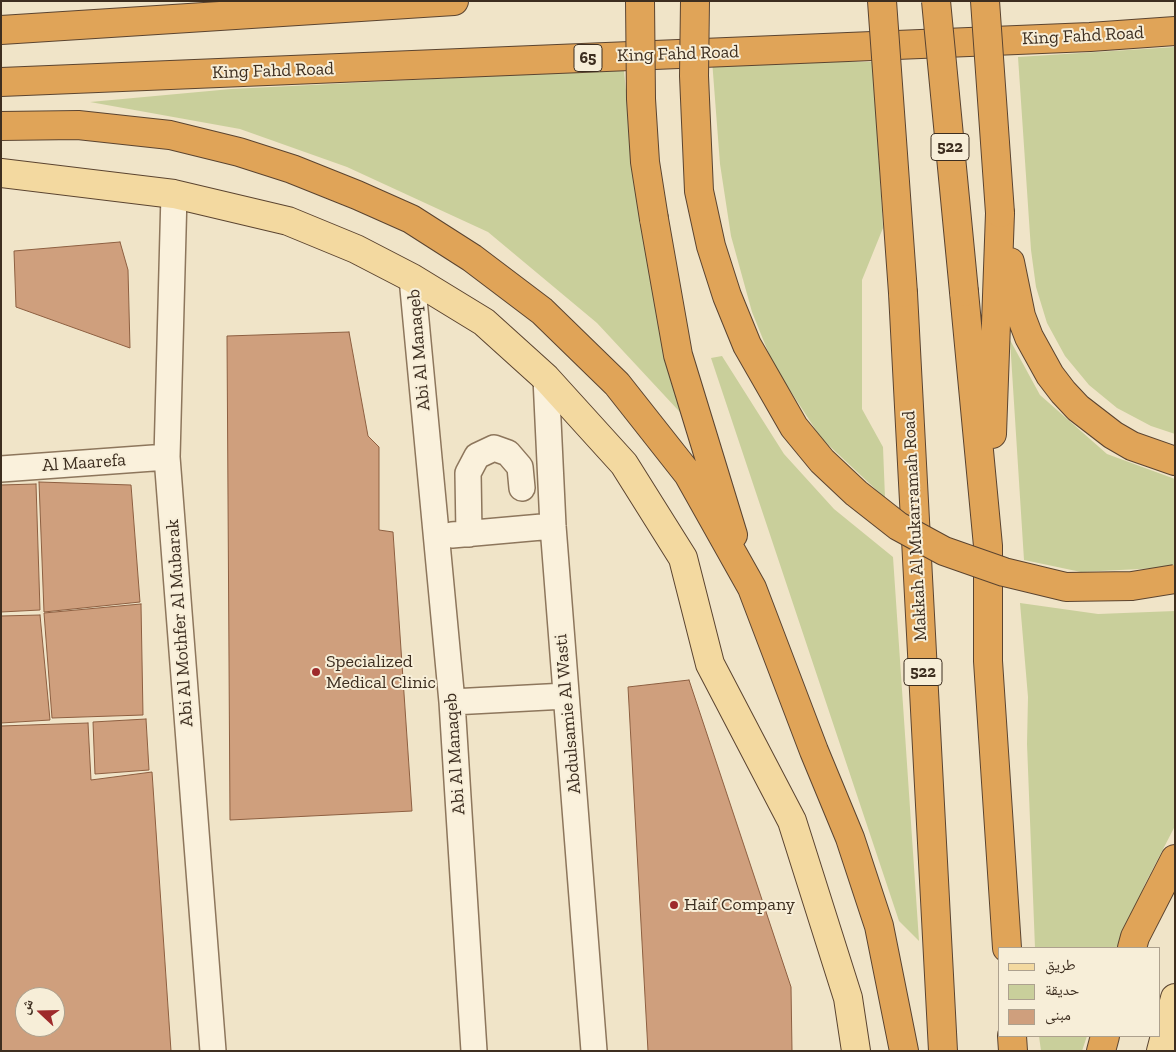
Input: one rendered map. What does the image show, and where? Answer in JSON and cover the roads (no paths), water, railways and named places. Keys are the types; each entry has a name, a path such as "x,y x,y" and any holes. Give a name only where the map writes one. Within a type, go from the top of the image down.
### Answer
{"highway":[{"path":"1,30 454,1"},
{"path":"640,1 642,117 645,162 678,355 732,533 814,751 850,838 879,926 904,1051"},
{"path":"695,1 694,76 699,191 710,246 727,296 747,345 794,427 816,454 856,493 898,526 953,554 1004,572 1066,587 1132,586 1175,579"},
{"name":"Makkah Al Mukarramah Road","path":"882,1 903,293 944,1051"},
{"name":"522","path":"936,1 988,546 988,661 1007,947"},
{"path":"986,1 1000,213 988,546"},
{"name":"King Fahd Road","path":"1,82 1090,37 1175,31"},
{"path":"1090,37 1175,40"},
{"path":"1,126 78,125 170,135 240,152 292,169 411,219 472,258 542,311 617,384 688,474 752,588"},
{"path":"1000,213 1021,316 1029,337 1050,375 1078,408 1113,435 1153,454 1175,461"},
{"path":"1132,947 1135,937 1175,858"},
{"path":"1012,1037 1014,1051"},
{"path":"1101,1051 1105,1037"}],"main road":[{"path":"1,174 174,194 288,221 356,249 412,278 484,322 546,378 624,464 683,558 710,664 792,821 848,998 856,1051"},
{"path":"1161,1051 1175,998"}],"street":[{"name":"Abi Al Mothfer Al Mubarak","path":"174,194 167,457 213,1051"},
{"name":"Abi Al Manaqeb","path":"412,278 452,702 474,1051"},
{"name":"Abdulsamie Al Wasti","path":"546,378 553,526 594,1051"},
{"path":"469,534 468,473 477,456 494,448 508,453 520,467 522,488"},
{"name":"Al Maarefa","path":"1,469 167,457"},
{"path":"436,536 553,526"},
{"path":"452,702 566,696"}],"place":[{"name":"Specialized Medical Clinic","path":"316,672"},
{"name":"Haif Company","path":"674,905"}]}
